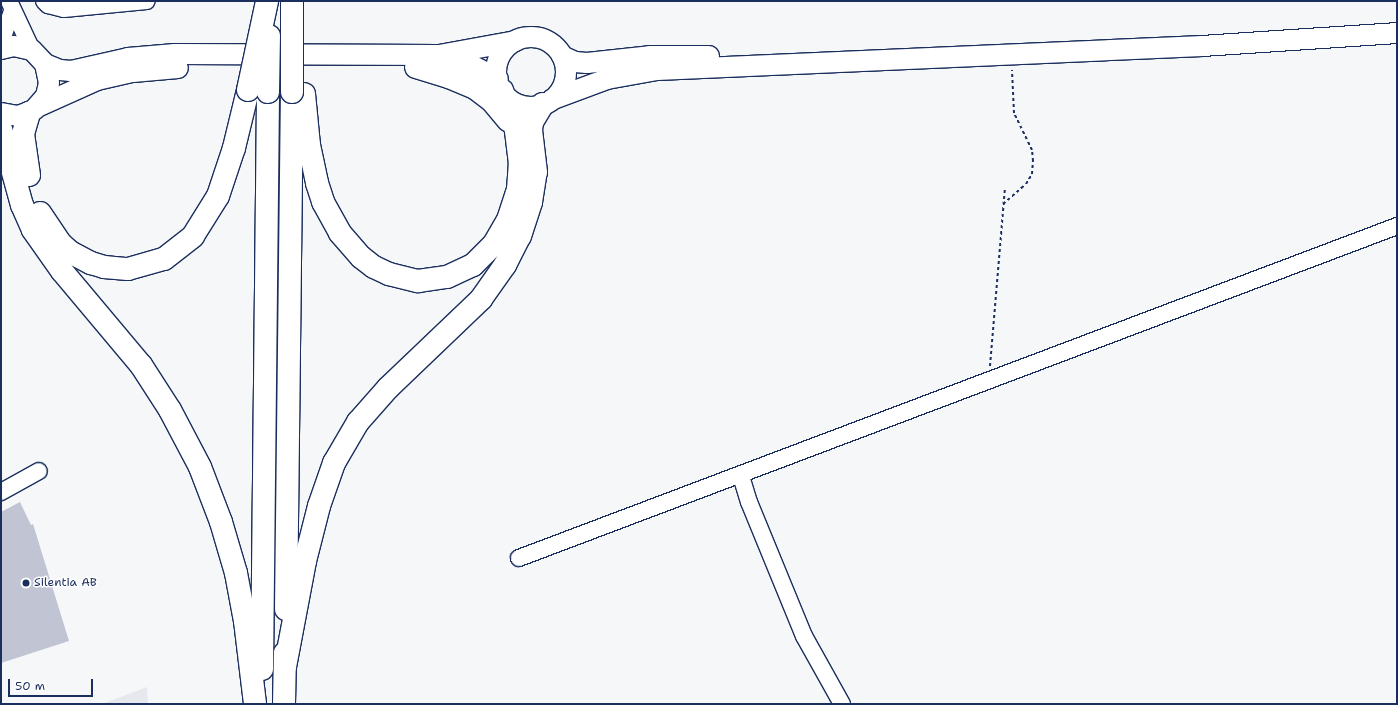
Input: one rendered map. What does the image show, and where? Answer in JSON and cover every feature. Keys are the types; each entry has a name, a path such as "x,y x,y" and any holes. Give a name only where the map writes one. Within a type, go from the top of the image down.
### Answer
{"highway":[{"path":"292,1 298,91 313,167 323,202 330,218 346,242 361,257 379,269 404,278 433,280 460,273 478,260 494,244 508,220 518,190 520,164 516,130 500,84"},
{"path":"284,704 299,1"},
{"path":"262,704 258,91 269,2"},
{"path":"416,67 449,77 485,95 516,130"},
{"path":"34,109 24,127 24,146 34,199 46,223 60,242 81,259 104,267 128,269 164,259 184,245 201,225 225,178 258,91"},
{"path":"285,667 305,562 319,506 334,463 358,422 388,388 481,299 505,265 520,236 531,202 536,172 531,130 532,122 548,102"},
{"path":"1,129 22,205 33,230 58,266 141,365 170,410 200,467 221,522 236,572 245,620 255,704"}],"main road":[{"path":"1,49 14,46 39,57 60,70 71,71 107,62 168,55 440,55 527,38 545,40 562,56 580,63 650,56 831,61 1013,56 1397,33"},
{"path":"500,84 499,59 504,51 516,41"},
{"path":"548,102 565,79 562,56"},
{"path":"34,109 46,96 50,83 39,57"},
{"path":"1,113 13,116 34,109 97,80 157,69 416,67 471,65 500,84 510,99 520,105 532,107 596,82 640,72 756,68 831,61"}],"street":[{"path":"44,1 48,5 147,1"},
{"path":"63,4 80,1"},
{"path":"1,43 11,6"},
{"path":"11,6 39,57"},
{"path":"519,558 741,476 1397,226"},
{"path":"1,492 39,471"},
{"path":"741,476 748,502 804,636 842,704"}],"path":[{"path":"1003,204 1026,184 1032,174 1033,162 1032,150 1014,112 1013,56"},
{"path":"990,380 1005,188"}],"shaded area":[{"path":"147,687 148,704 102,704"}],"building":[{"name":"Silentia AB","path":"20,502 31,525 33,524 69,641 1,663 1,512"}],"place":[{"name":"Silentia AB","path":"26,583"}]}
